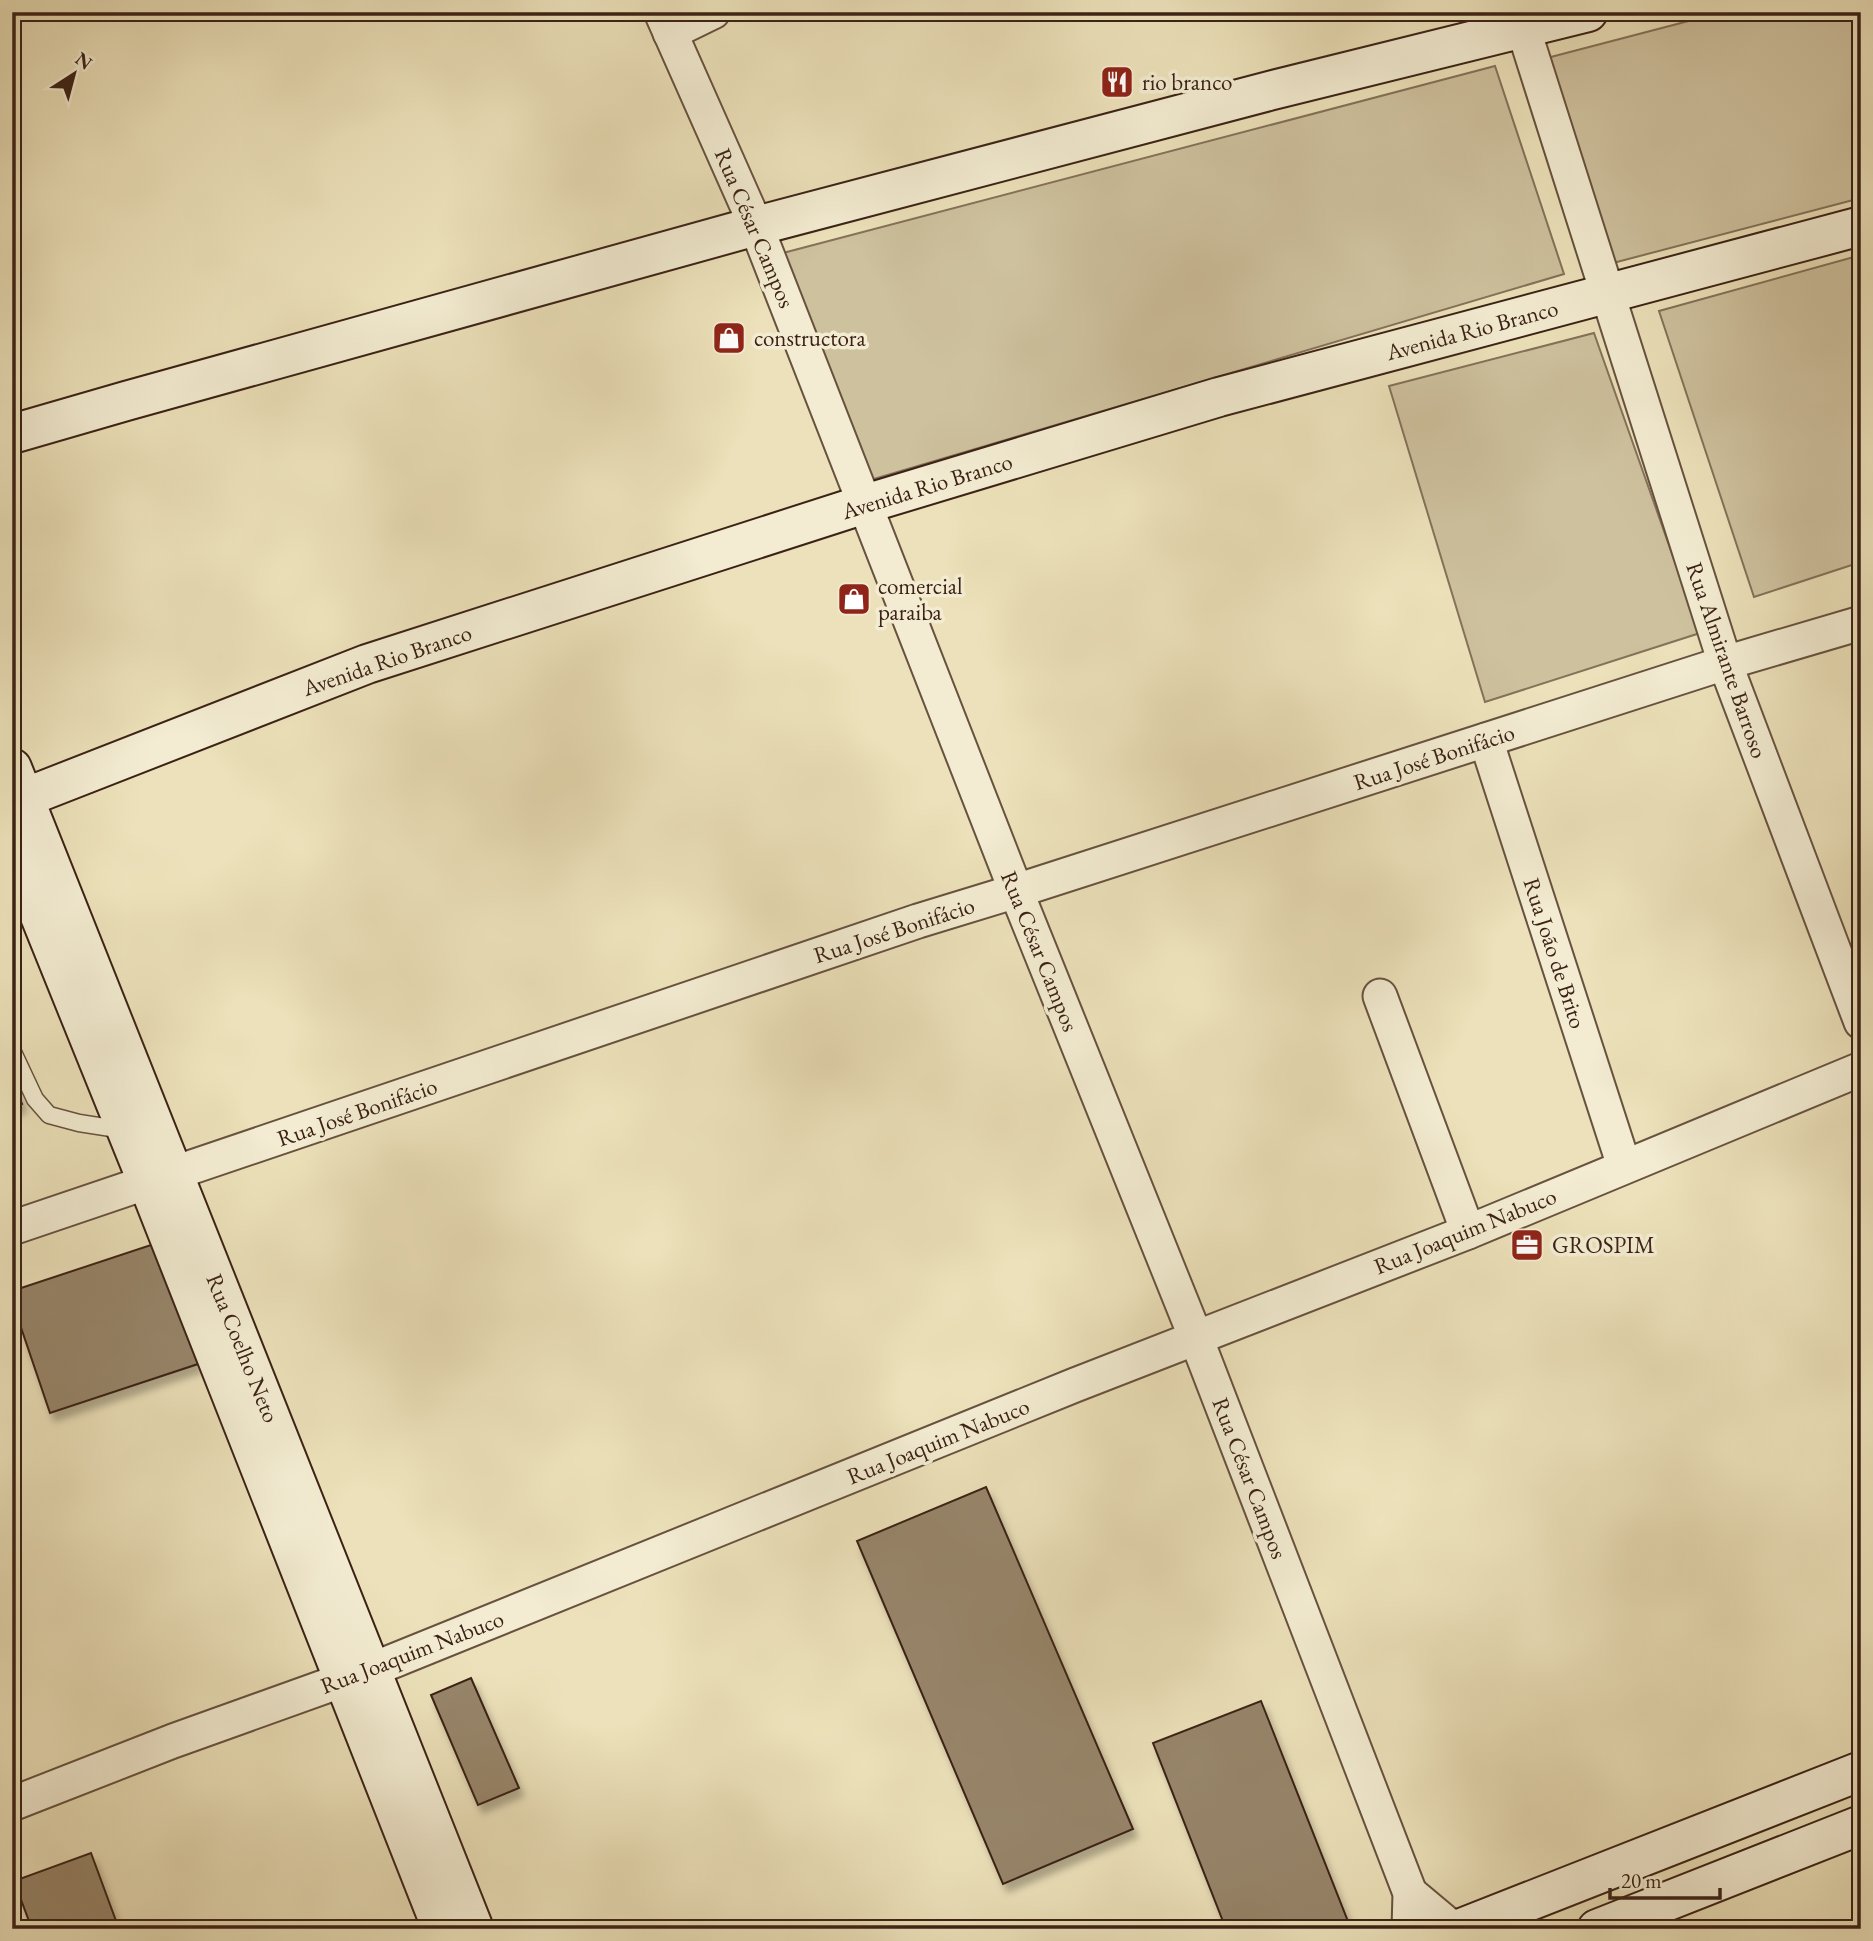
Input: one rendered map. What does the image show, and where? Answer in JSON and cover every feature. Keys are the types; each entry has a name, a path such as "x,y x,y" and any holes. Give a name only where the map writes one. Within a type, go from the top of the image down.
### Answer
{"main road":[{"path":"12,434 756,226 1269,91 1521,20 1588,12"},
{"name":"Avenida Rio Branco","path":"16,791 367,664 866,504 1219,397 1861,226"},
{"name":"Rua Coelho Neto","path":"16,791 160,1178 357,1675 474,1929"},
{"name":"Rua Coelho Neto","path":"12,847 128,1136 160,1178"},
{"name":"Rua Coelho Neto","path":"357,1675 442,1929"},
{"path":"1459,1929 1861,1771"},
{"path":"1597,1929 1861,1825"}],"street":[{"path":"666,22 713,12"},
{"name":"Rua Almirante Barroso","path":"1521,20 1725,663 1861,1022"},
{"name":"Rua César Campos","path":"666,22 756,226 1016,891 1196,1338 1410,1893 1409,1929"},
{"name":"Rua José Bonifácio","path":"12,1228 918,920 1861,622"},
{"name":"Rua João de Brito","path":"1486,740 1625,1166"},
{"path":"1380,996 1468,1232"},
{"name":"Rua Joaquim Nabuco","path":"12,1804 173,1741 357,1675 1196,1338 1468,1232 1861,1069"},
{"name":"Rua César Campos","path":"1410,1893 1453,1929"}],"lane":[{"path":"12,1050 35,1099 50,1115 111,1128 128,1136"}],"shaded area":[{"path":"1723,12 1861,12 1861,198 1613,263 1547,58"},
{"path":"1495,66 1564,274 857,484 783,253"},
{"path":"1861,255 1861,562 1754,597 1659,311"},
{"path":"1594,333 1700,633 1485,702 1389,386"}],"building":[{"path":"12,1080 22,1104 12,1108"},
{"path":"157,1243 198,1364 50,1413 12,1301 12,1291"},
{"path":"986,1487 1133,1829 1003,1884 857,1541"},
{"path":"471,1678 519,1788 478,1805 431,1695"},
{"path":"1261,1701 1351,1929 1226,1929 1153,1743"},
{"path":"91,1853 119,1929 32,1929 14,1881"}],"place":[{"name":"rio branco","path":"1117,82"},
{"name":"constructora","path":"729,338"},
{"name":"comercial paraiba","path":"854,599"},
{"name":"GROSPIM","path":"1527,1245"}]}
